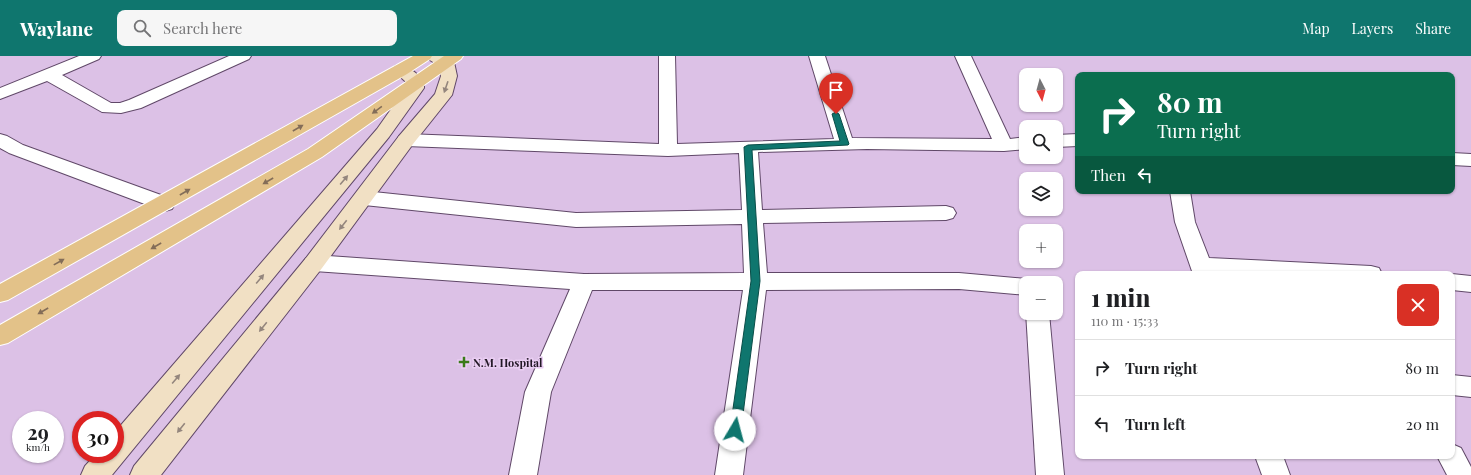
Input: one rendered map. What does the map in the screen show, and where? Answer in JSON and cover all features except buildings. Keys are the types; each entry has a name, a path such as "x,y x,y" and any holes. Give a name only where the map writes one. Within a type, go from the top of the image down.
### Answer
{"main road":[{"path":"0,336 315,153 408,76 424,56"},
{"path":"0,294 165,204 445,58 449,76 443,95 406,140 314,263 144,475"},
{"path":"124,440 383,133 414,88 408,76"},
{"path":"95,475 105,463"}],"street":[{"path":"0,94 93,56"},
{"path":"48,74 108,108 121,108 135,104 243,56"},
{"path":"667,56 668,150"},
{"path":"817,56 845,144"},
{"path":"964,56 1004,145"},
{"path":"406,140 668,150 845,144 1004,145 1019,144"},
{"path":"1063,141 1075,140"},
{"path":"729,475 756,281 748,147"},
{"path":"6,149 165,204"},
{"path":"1455,159 1471,160"},
{"path":"1180,194 1185,222 1202,270 1242,271"},
{"path":"364,198 576,220 946,213"},
{"path":"314,263 584,282 959,281 1019,286"},
{"path":"523,475 538,392 584,282"},
{"path":"1455,282 1471,284"},
{"path":"1038,320 1050,475"},
{"path":"1455,385 1471,387"},
{"path":"1270,459 1276,475"},
{"path":"1453,459 1461,475"}],"place":[{"name":"N.M. Hospital","path":"464,362"}],"route":[{"path":"735,430 756,281 748,147 845,144 836,114"}]}
